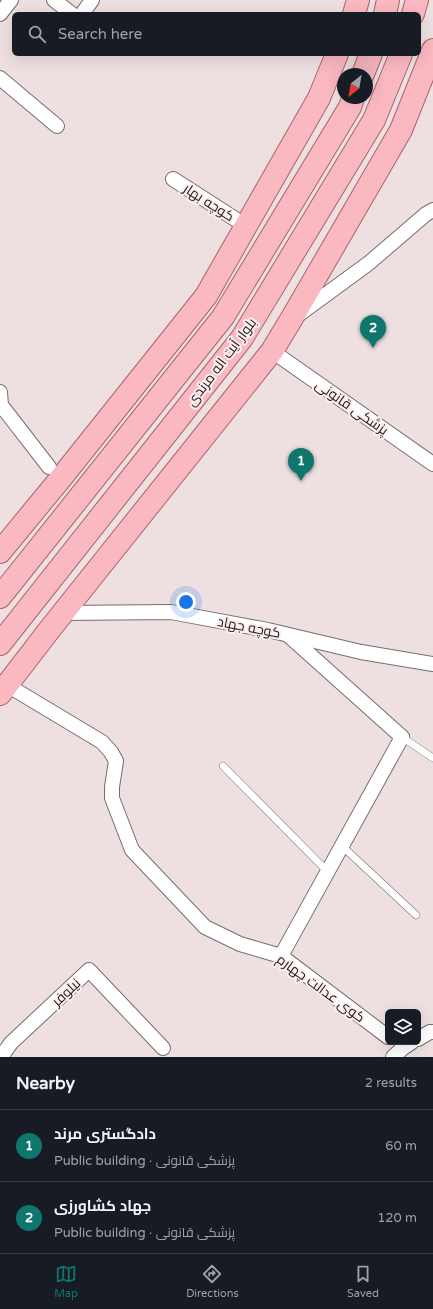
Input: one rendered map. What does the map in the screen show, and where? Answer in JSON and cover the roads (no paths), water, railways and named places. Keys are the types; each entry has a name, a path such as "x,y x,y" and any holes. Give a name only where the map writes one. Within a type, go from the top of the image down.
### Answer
{"main road":[{"path":"355,12 358,0"},
{"path":"385,12 388,0"},
{"path":"414,12 417,0"},
{"path":"3,689 272,351 401,130 433,50"},
{"path":"0,552 206,296 319,98 336,56"},
{"path":"365,68 370,56"},
{"name":"بلوار آیت اله مرندی","path":"0,644 242,338 374,120 400,56"},
{"name":"بلوار آیت اله مرندی","path":"0,597 223,318 351,104"}],"street":[{"path":"0,14 11,0"},
{"path":"54,0 69,12"},
{"path":"83,12 92,0"},
{"path":"0,78 57,126"},
{"name":"کوچه بهار","path":"173,179 246,226"},
{"path":"292,318 369,263 426,214 433,210"},
{"name":"پزشکی قانونی","path":"272,351 433,464"},
{"path":"0,392 1,405 49,467"},
{"name":"کوچه جهاد","path":"63,613 171,612 288,635 361,652 433,664"},
{"path":"281,956 402,737 288,635"},
{"name":"کوی عدالت چهارم","path":"3,689 102,742 111,752 116,761 112,798 132,850 205,927 240,944 281,956 385,1035"},
{"name":"نیلوفر","path":"1,1057 11,1043 89,970 163,1048"},
{"path":"421,1037 430,1032 433,1032"}],"lane":[{"path":"402,737 433,758"},
{"path":"222,766 328,872"},
{"path":"342,846 416,915"}],"place":[{"name":"جهاد کشاورزی","path":"373,348"},
{"name":"دادگستری مرند","path":"301,481"}]}
